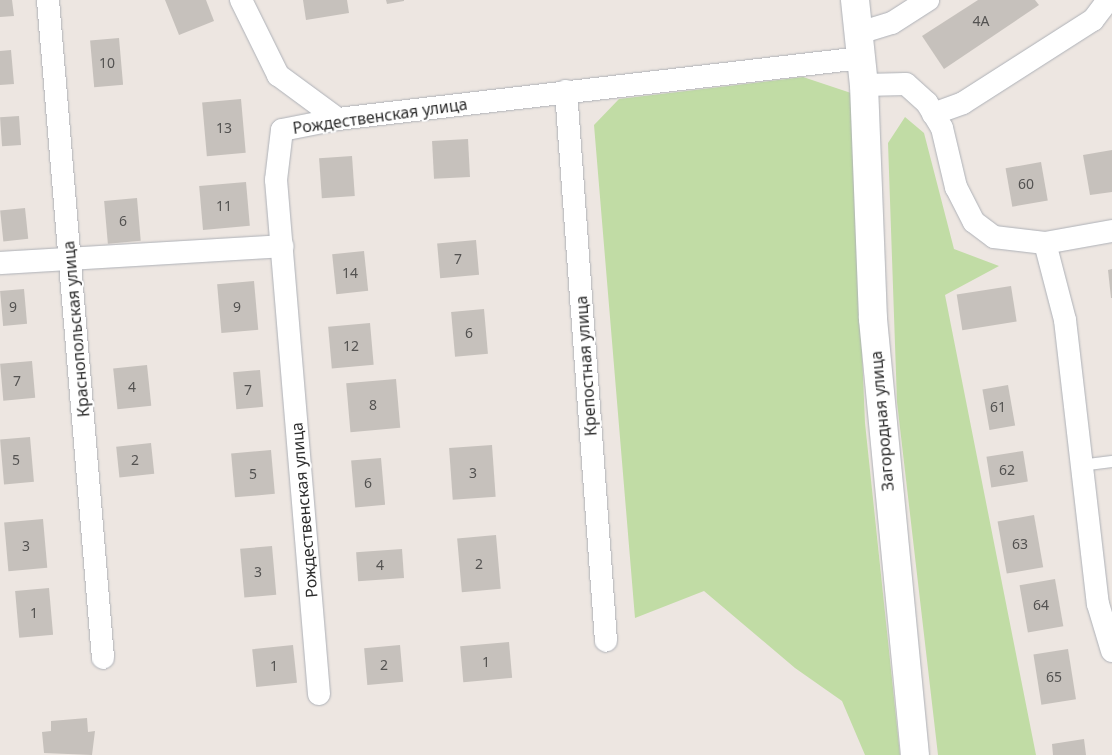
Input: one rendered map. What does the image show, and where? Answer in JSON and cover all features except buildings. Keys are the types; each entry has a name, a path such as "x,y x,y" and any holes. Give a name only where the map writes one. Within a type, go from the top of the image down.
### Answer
{"street":[{"name":"Краснопольская улица","path":"48,0 71,257 102,658"},
{"path":"241,0 278,75 338,119"},
{"name":"Загородная улица","path":"855,0 864,85 873,319 915,755"},
{"name":"Рождественская улица","path":"319,694 276,180 282,130 338,119 566,91 860,45 928,0"},
{"path":"933,114 963,103 1093,20 1108,0"},
{"path":"864,85 906,84 933,114 942,128 956,187 974,222 994,237 1045,242 1112,231"},
{"name":"Крепостная улица","path":"566,91 606,641"},
{"path":"1045,242 1065,320 1079,465 1098,604 1112,651"},
{"path":"0,263 71,257 282,246"}],"lane":[{"path":"1079,465 1112,460"}],"green space":[{"path":"803,77 851,93 865,423 900,755 865,755 842,701 795,668 704,591 635,618 594,125 619,99"},
{"path":"905,117 924,133 954,249 999,266 945,295 1036,755 938,755 897,402 888,143"}]}
